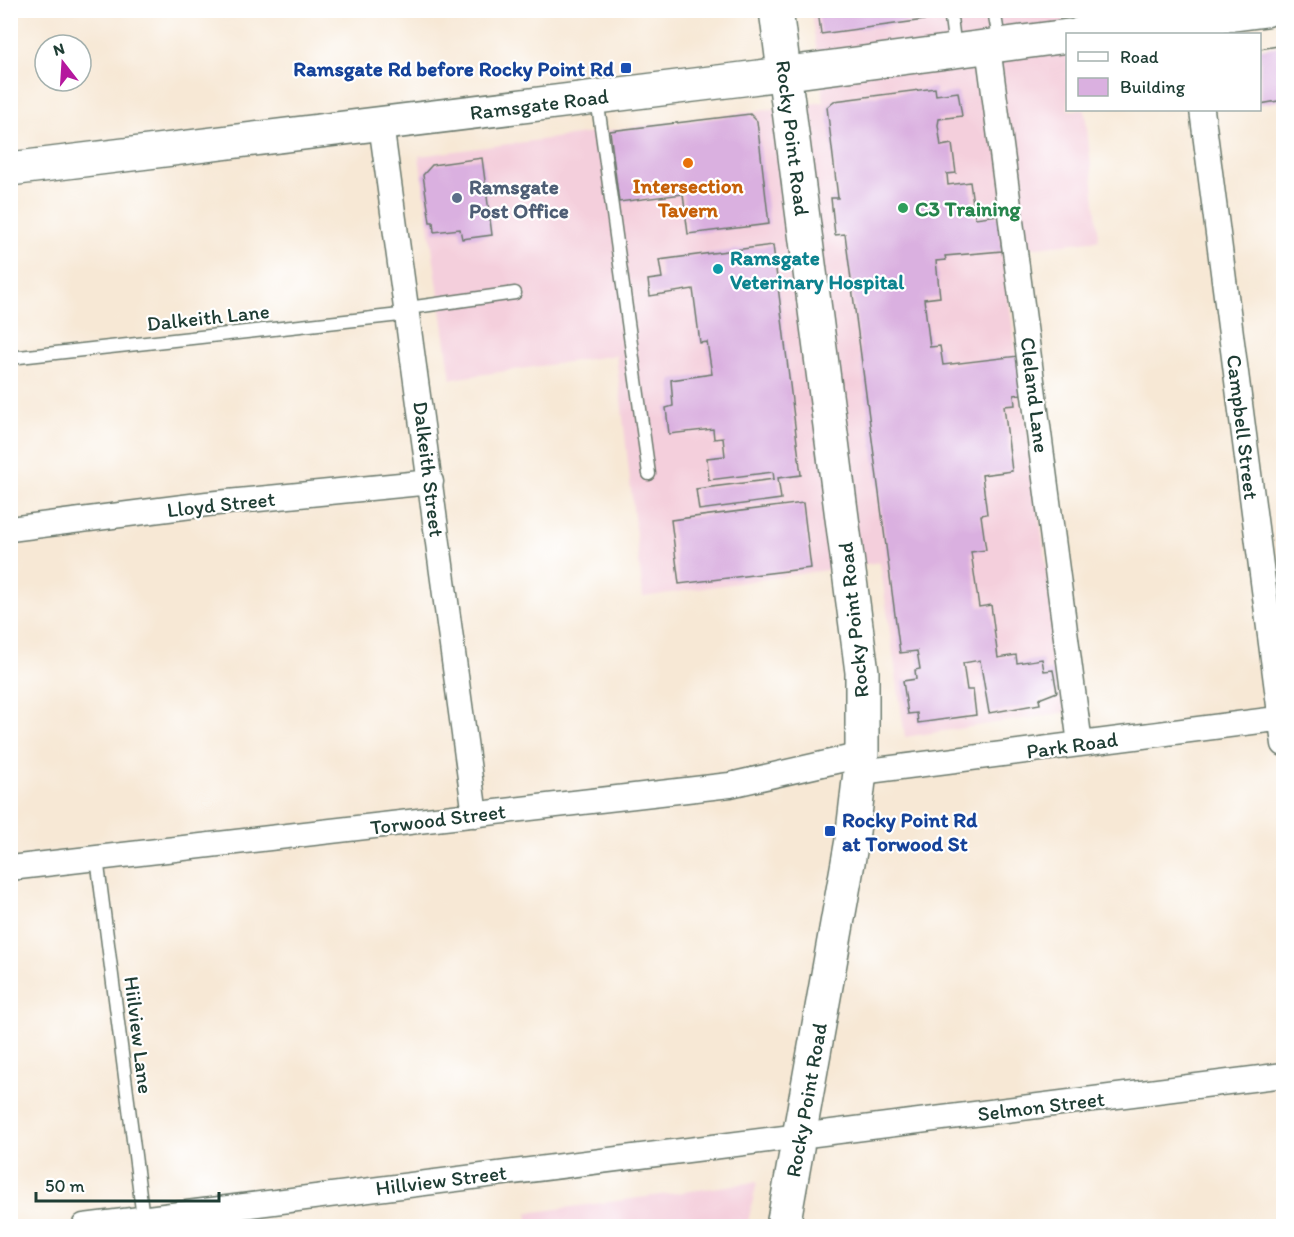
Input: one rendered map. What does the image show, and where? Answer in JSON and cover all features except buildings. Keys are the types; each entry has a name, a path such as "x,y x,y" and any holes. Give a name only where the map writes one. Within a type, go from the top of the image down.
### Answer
{"main road":[{"name":"Rocky Point Road","path":"776,10 862,672 862,763 852,840 783,1227"},
{"path":"1089,33 1190,22 1266,10"},
{"name":"Ramsgate Road","path":"10,168 381,124 1066,36"}],"street":[{"name":"Cleland Lane","path":"994,46 1080,744"},
{"name":"Campbell Street","path":"1202,111 1284,744"},
{"name":"Dalkeith Street","path":"381,124 409,311 475,815"},
{"name":"Lloyd Street","path":"10,529 207,504 431,482"},
{"name":"Park Road","path":"862,763 1080,744 1282,719"},
{"name":"Torwood Street","path":"10,868 730,785 862,763"},
{"name":"Selmon Street","path":"799,1138 1284,1075"},
{"name":"Hillview Street","path":"84,1227 765,1138 799,1138"}],"lane":[{"path":"950,10 955,50"},
{"path":"994,10 994,46"},
{"path":"597,97 649,474"},
{"name":"Dalkeith Lane","path":"10,358 409,311 515,293"},
{"name":"Hiilview Lane","path":"97,858 143,1218"}],"shaded area":[{"path":"811,11 1061,11 1069,33 1066,33 1066,111 1085,111 1099,240 1002,251 1067,712 905,737 880,562 643,597 616,355 451,379 419,156 824,102"},
{"path":"757,1182 747,1226 529,1226 527,1213"}],"place":[{"name":"Ramsgate Rd before Rocky Point Rd","path":"626,68"},
{"name":"Intersection Tavern","path":"688,163"},
{"name":"Ramsgate Post Office","path":"457,198"},
{"name":"C3 Training","path":"903,208"},
{"name":"Ramsgate Veterinary Hospital","path":"718,269"},
{"name":"Rocky Point Rd at Torwood St","path":"830,831"}]}
